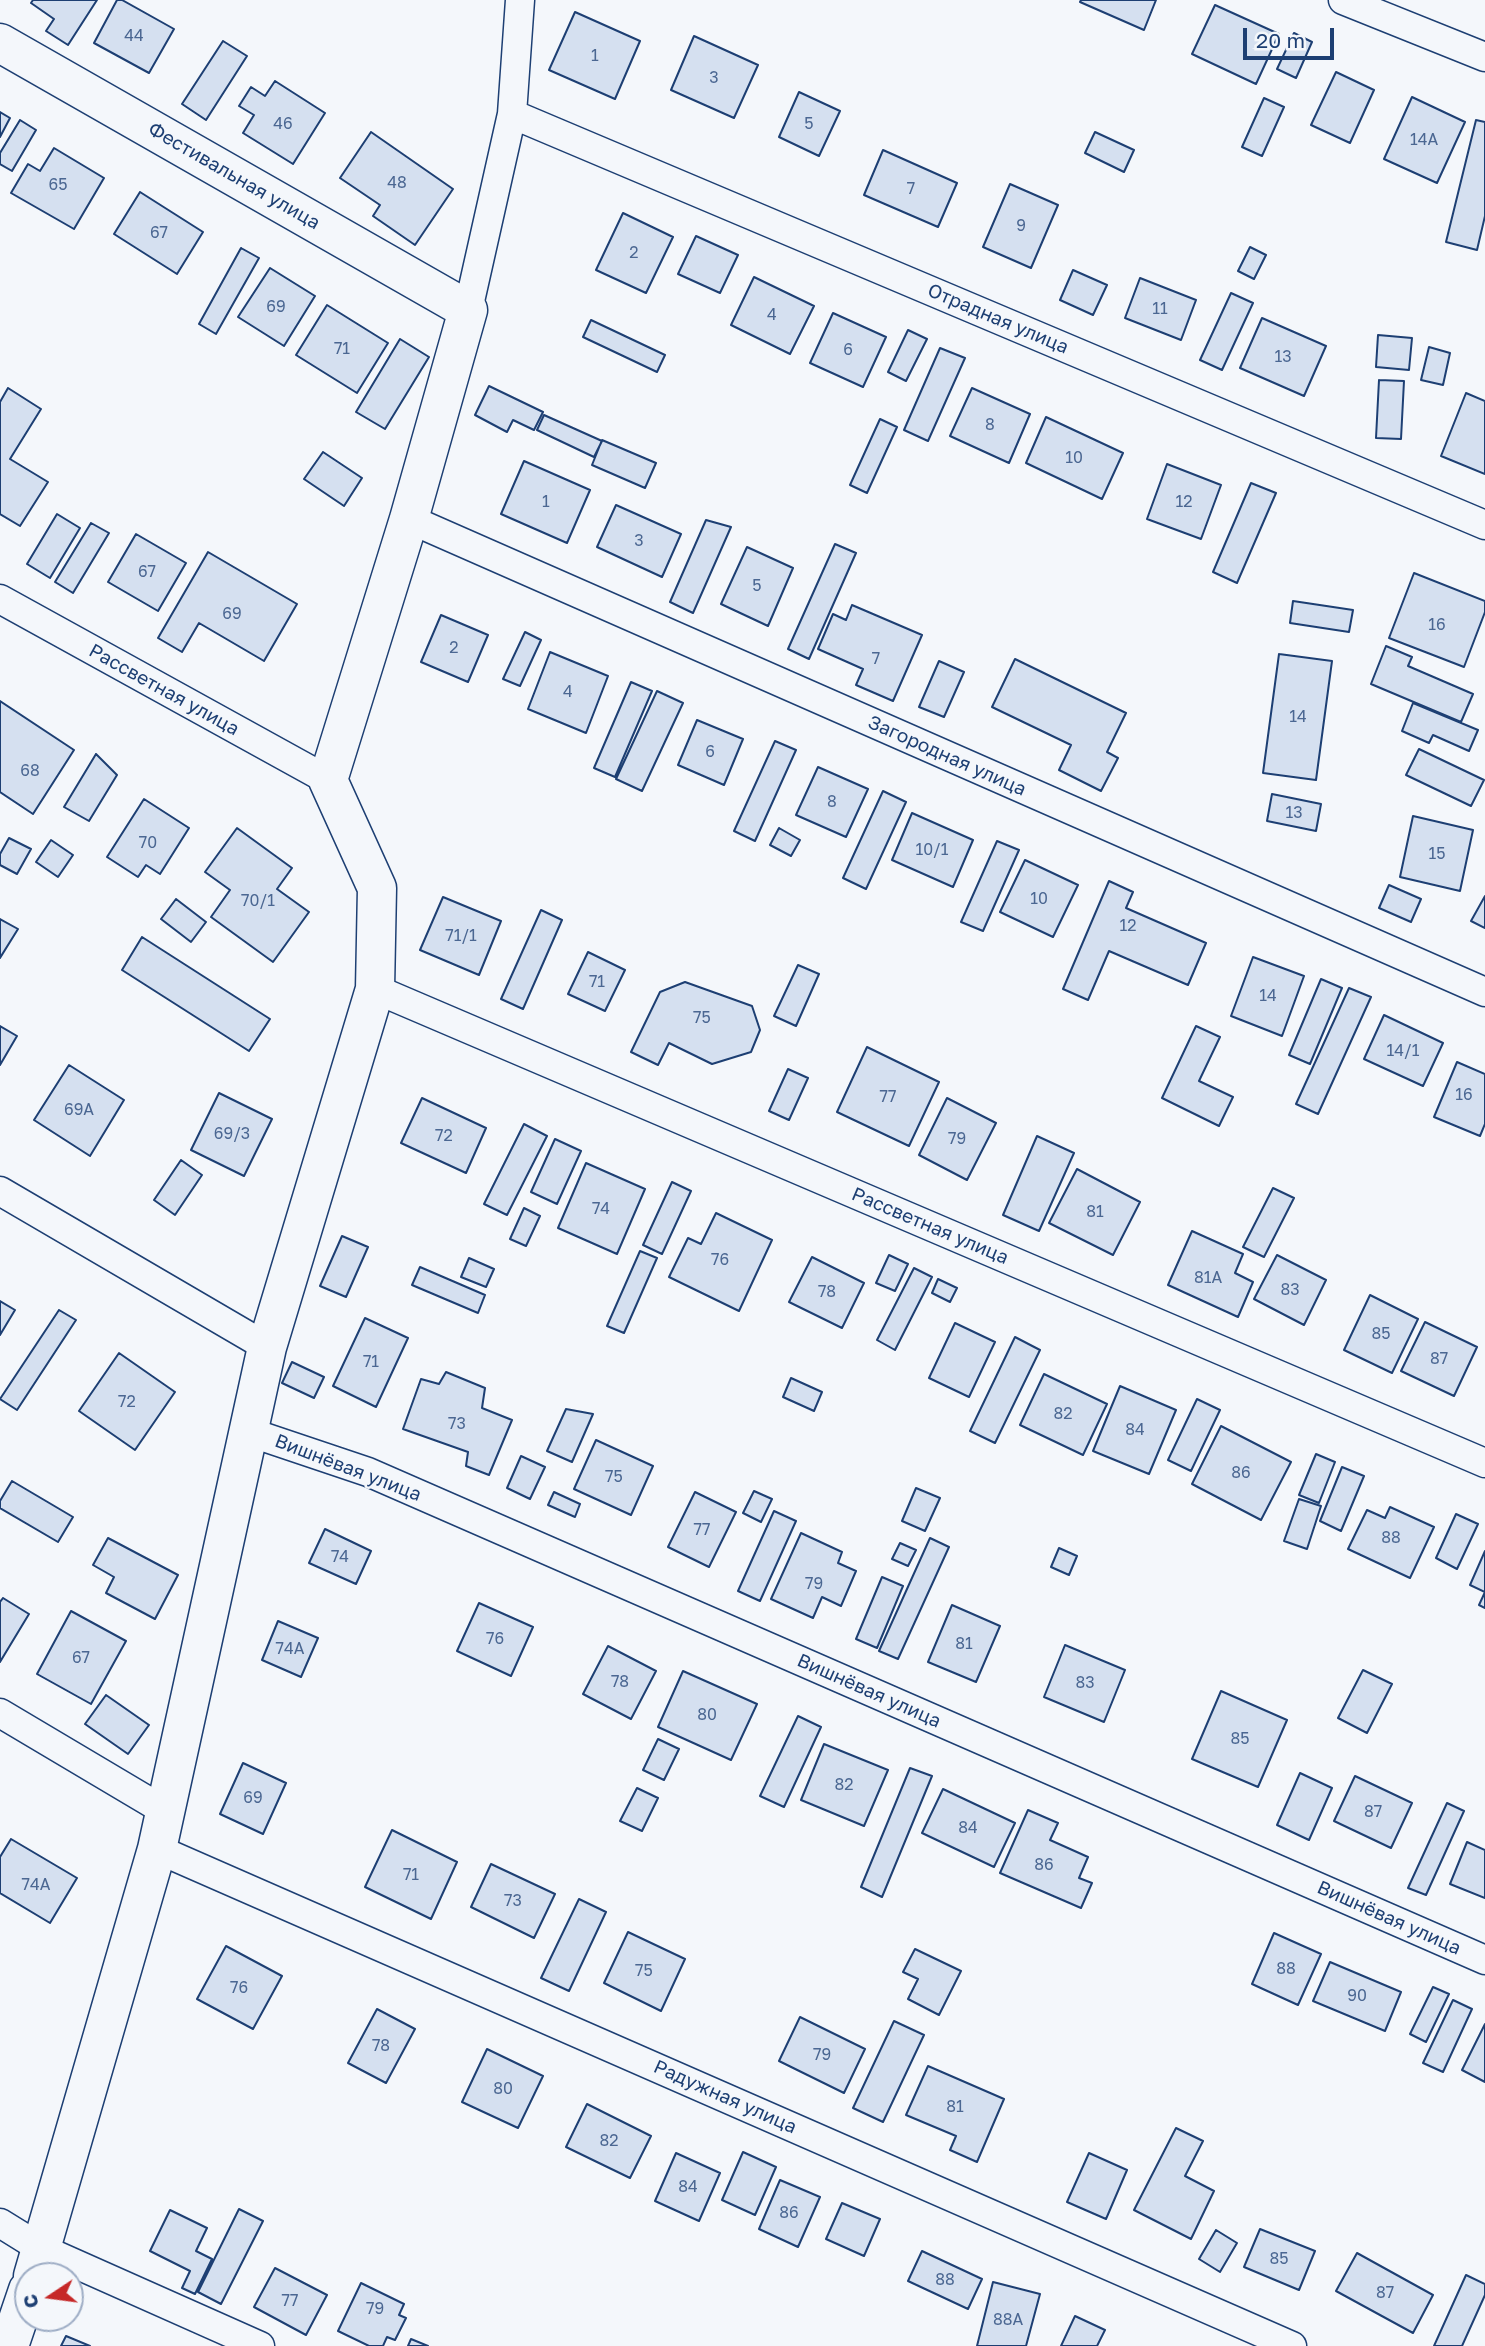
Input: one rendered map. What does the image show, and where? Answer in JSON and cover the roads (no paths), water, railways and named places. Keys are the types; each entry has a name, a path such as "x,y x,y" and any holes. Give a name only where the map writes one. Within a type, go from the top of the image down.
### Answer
{"street":[{"path":"38,2262 158,1849 267,1347 375,989 377,888 328,780 409,519 468,310 512,114 520,0"},
{"path":"1343,0 1485,57"},
{"name":"Фестивальная улица","path":"0,43 468,310"},
{"name":"Отрадная улица","path":"512,114 1485,524"},
{"name":"Загородная улица","path":"409,519 1485,992"},
{"name":"Рассветная улица","path":"0,599 328,780"},
{"name":"Рассветная улица","path":"375,989 1485,1463"},
{"path":"0,1191 267,1347"},
{"name":"Вишнёвая улица","path":"249,1432 368,1472 1485,1960"},
{"path":"0,1713 165,1811"},
{"name":"Радужная улица","path":"158,1849 1292,2346"},
{"path":"0,2223 37,2262"},
{"path":"84,2280 260,2346"}]}
